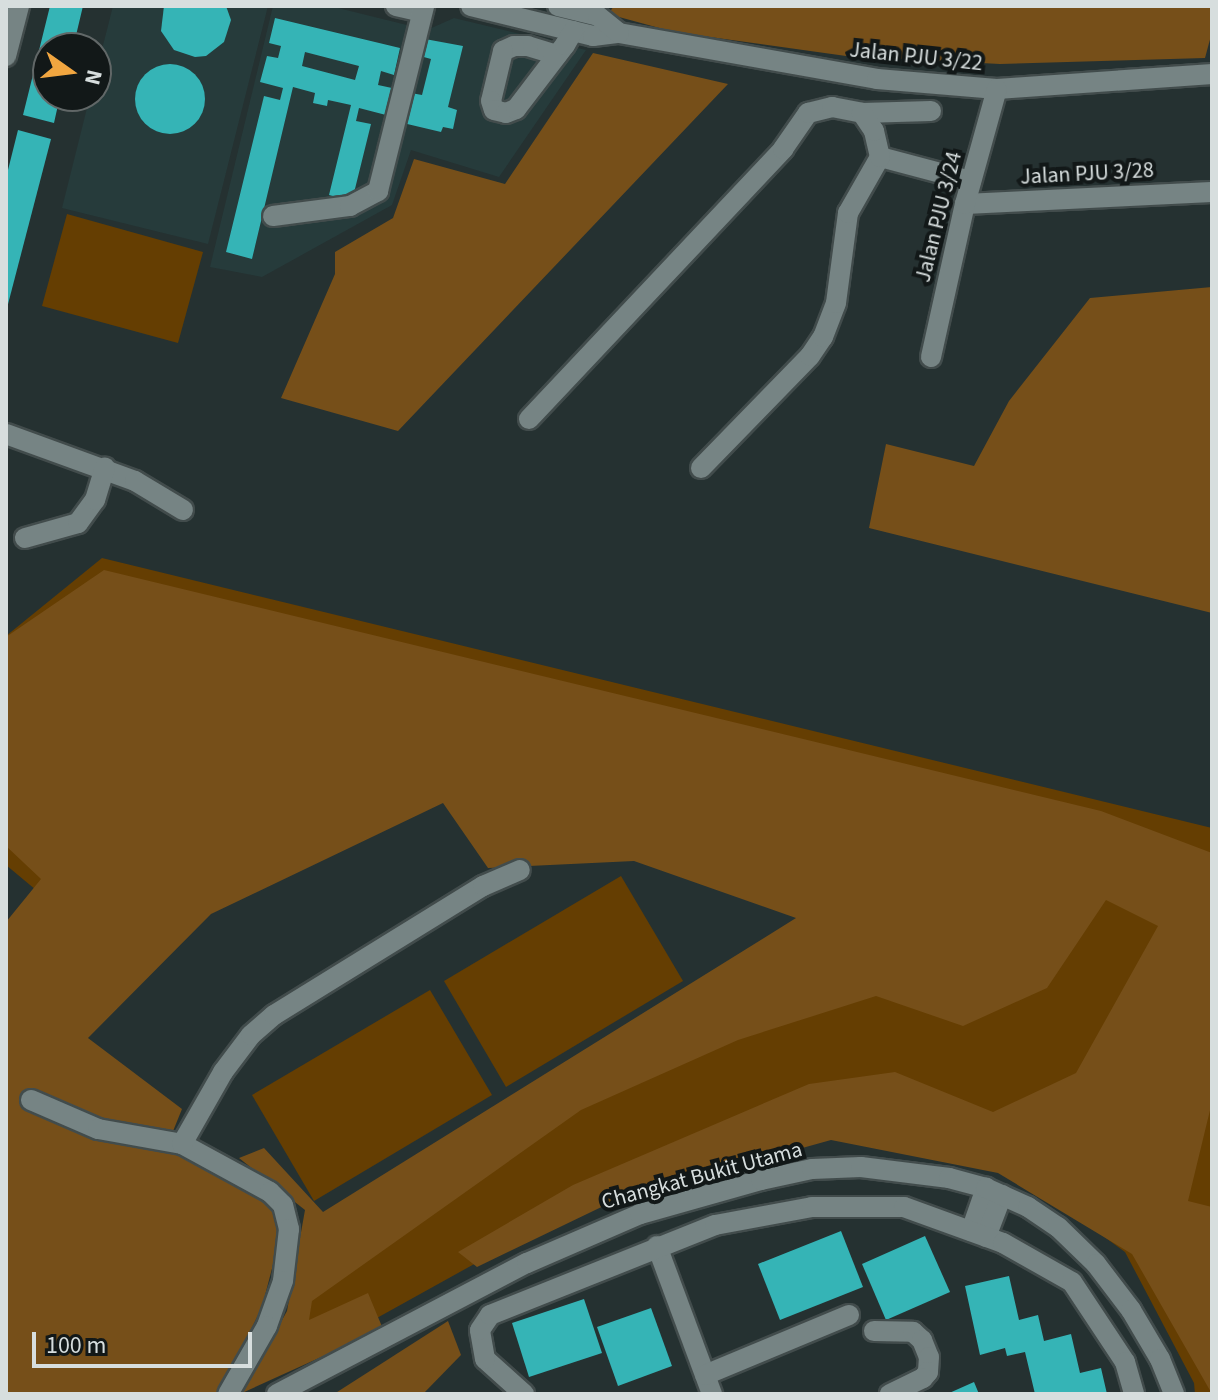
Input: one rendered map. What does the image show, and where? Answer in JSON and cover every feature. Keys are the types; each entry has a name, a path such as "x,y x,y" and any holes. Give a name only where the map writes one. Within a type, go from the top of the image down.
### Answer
{"street":[{"path":"6,56 19,6"},
{"path":"273,216 350,206 378,191 423,9 396,6"},
{"name":"Jalan PJU 3/22","path":"558,6 598,16 619,33"},
{"name":"Jalan PJU 3/22","path":"483,7 593,36 619,33 877,79 997,89 1212,74"},
{"path":"557,55 573,31"},
{"name":"Jalan PJU 3/24","path":"931,357 965,204 997,89"},
{"path":"529,419 783,149 808,113 832,107 862,113 931,111"},
{"path":"701,468 810,356 823,337 836,303 848,213 880,157 874,131 862,113"},
{"path":"880,157 971,181"},
{"name":"Jalan PJU 3/28","path":"965,204 1212,192"},
{"path":"6,434 105,468 135,481 183,510"},
{"path":"25,538 78,523 95,500 105,468"},
{"path":"182,1144 223,1072 251,1035 274,1015 483,886 520,870"},
{"path":"31,1100 98,1129 182,1144 270,1192 283,1205 289,1229 283,1281 267,1326 228,1394"},
{"name":"Changkat Bukit Utama","path":"277,1394 527,1263 640,1214 812,1169 861,1167 906,1171 994,1192 1058,1227 1096,1264 1153,1347 1174,1394"},
{"path":"979,1234 994,1192"},
{"path":"524,1394 485,1359 480,1330 490,1315 715,1225 812,1207 904,1207 979,1234 1072,1282 1125,1362 1134,1394"},
{"path":"657,1246 709,1385 849,1315"},
{"path":"874,1331 913,1332 922,1340 929,1357 928,1372 923,1378 890,1394"}],"shaded area":[{"path":"113,6 268,6 208,244 62,208 86,112 112,112 112,32 106,32"},
{"path":"273,6 330,6 427,30 454,18 586,50 499,177 411,150 392,205 262,277 210,267"},
{"path":"614,6 1212,6 1212,32 1205,58 1000,64 846,56 674,32 608,14"},
{"path":"593,53 728,84 398,431 281,398 335,274 335,252 393,218 414,159 505,184"},
{"path":"67,214 203,252 178,343 42,306"},
{"path":"1212,287 1212,613 869,528 886,444 974,466 1009,401 1090,298"},
{"path":"102,558 1212,828 1212,1394 1195,1394 1194,1383 1125,1252 995,1157 824,1130 577,1207 303,1359 289,1241 832,936 809,870 459,775 36,890 6,865 6,636"},
{"path":"104,570 1101,811 1212,853 1212,1102 1188,1201 1212,1207 1212,1394 1132,1254 998,1173 831,1140 616,1200 477,1267 458,1252 573,1185 809,1084 895,1072 993,1112 1076,1073 1158,926 1106,900 1047,988 963,1026 876,996 738,1040 581,1110 312,1301 309,1320 368,1293 383,1329 242,1393 287,1311 305,1210 239,1158 264,1148 323,1212 796,918 634,861 488,868 443,803 211,914 88,1038 182,1109 167,1146 270,1203 282,1230 262,1307 219,1394 6,1394 6,922 41,879 6,846 6,637"},
{"path":"621,876 683,981 506,1087 444,981"},
{"path":"430,990 492,1095 314,1201 252,1095"},
{"path":"448,1321 461,1355 423,1394 334,1394"}],"building":[{"path":"50,6 83,6 77,32 44,32"},
{"path":"164,6 226,6 231,20 224,42 206,56 195,57 174,50 161,31"},
{"path":"275,18 400,48 394,75 381,71 378,85 392,88 386,115 359,108 356,121 371,124 352,201 329,195 351,105 328,100 327,106 313,103 315,93 293,87 252,259 226,252 264,96 280,100 283,88 260,82 267,56 278,58 281,46 269,43","holes":["305,52 359,66 355,80 302,66"]},
{"path":"425,39 463,46 448,107 457,110 453,129 443,127 441,132 403,123 411,93 422,95 431,59 420,56"},
{"path":"170,64 195,74 205,99 195,124 170,134 145,124 135,99 145,74"},
{"path":"32,79 32,112 56,112 54,123 23,115"},
{"path":"18,130 51,139 7,308 6,178"},
{"path":"841,1231 863,1287 780,1320 758,1264"},
{"path":"925,1236 950,1292 886,1320 862,1264"},
{"path":"1009,1276 1019,1320 1038,1315 1044,1341 1071,1334 1080,1373 1101,1368 1107,1394 1035,1394 1025,1352 1007,1356 1005,1348 980,1355 965,1286"},
{"path":"584,1299 602,1353 529,1377 512,1323"},
{"path":"651,1308 672,1366 618,1386 597,1327"},
{"path":"974,1382 979,1394 947,1394"}]}
